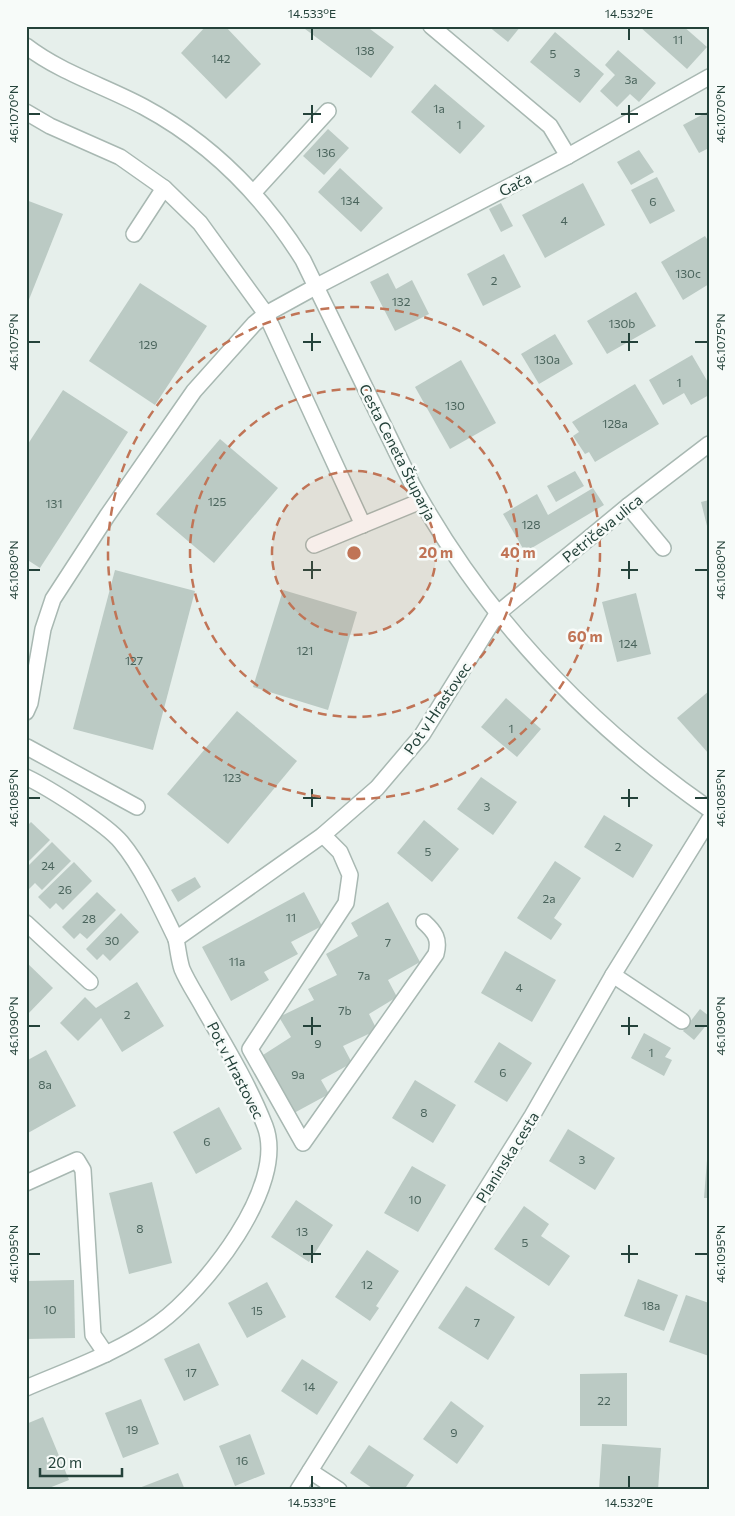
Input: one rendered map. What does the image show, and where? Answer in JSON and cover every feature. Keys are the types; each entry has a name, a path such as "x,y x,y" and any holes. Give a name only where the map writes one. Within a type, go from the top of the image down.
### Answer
{"street":[{"path":"431,26 550,126 568,156"},
{"name":"Cesta Ceneta Štuparja","path":"26,46 56,64 143,106 168,121 196,140 254,192 286,233 318,286 421,501 458,561 497,614 522,645 580,706 650,766 709,809"},
{"name":"Gača","path":"26,712 43,629 53,599 194,391 254,324 266,314 568,156 709,77"},
{"path":"254,192 328,111"},
{"path":"26,112 50,126 120,157 164,188 200,224 266,314 364,525"},
{"path":"134,234 164,188"},
{"name":"Petričeva ulica","path":"497,614 628,506 709,444"},
{"path":"314,545 421,501"},
{"path":"628,506 663,548"},
{"name":"Pot v Hrastovec","path":"176,940 323,834 377,788 422,735 497,614"},
{"path":"27,748 137,807"},
{"name":"Pot v Hrastovec","path":"26,777 103,826 121,841 160,906 176,940 182,968 249,1090 266,1129 268,1152 266,1172 258,1196 247,1218 202,1284 157,1324 106,1354 26,1388"},
{"name":"Planinska cesta","path":"298,1490 532,1116 613,976 709,820"},
{"path":"323,834 340,852 350,875 346,903 250,1049 303,1143 436,954 439,943 424,922"},
{"path":"26,923 90,982"},
{"path":"613,976 682,1021"},
{"path":"26,1183 77,1160 83,1170 93,1335 106,1354"},
{"path":"310,1471 339,1490"}],"building":[{"path":"206,26 225,26 261,64 226,99 181,53"},
{"path":"301,26 366,26 394,47 371,78"},
{"path":"488,26 521,26 508,42"},
{"path":"639,26 683,26 707,47 687,69"},
{"path":"555,32 604,74 580,103 530,62"},
{"path":"618,50 656,83 639,102 630,94 617,107 600,91 615,75 605,65"},
{"path":"435,84 485,126 460,154 411,112"},
{"path":"709,111 709,148 699,153 683,125"},
{"path":"328,129 349,148 324,175 303,156"},
{"path":"639,150 654,172 631,185 617,162"},
{"path":"340,168 383,208 361,232 318,192"},
{"path":"657,177 675,211 650,224 631,190"},
{"path":"583,183 605,225 545,258 522,215"},
{"path":"26,200 63,214 26,307"},
{"path":"501,203 513,226 501,232 489,209"},
{"path":"705,236 709,242 709,284 683,300 661,262"},
{"path":"504,254 521,287 483,306 467,274"},
{"path":"388,273 396,289 412,280 429,314 395,331 370,282"},
{"path":"140,283 207,326 155,405 89,361"},
{"path":"636,292 656,326 607,354 587,321"},
{"path":"555,334 573,364 539,384 521,354"},
{"path":"692,355 709,384 709,395 691,405 684,393 663,405 649,380"},
{"path":"461,360 496,423 450,449 415,387"},
{"path":"635,384 659,424 595,462 589,452 585,454 573,436 579,432 572,422"},
{"path":"63,390 128,432 40,568 26,559 26,447"},
{"path":"220,439 278,488 214,563 156,514"},
{"path":"575,471 584,486 556,502 547,486"},
{"path":"593,488 604,505 525,552 503,514 537,494 548,515"},
{"path":"709,500 709,529 708,530 701,502"},
{"path":"115,570 195,591 153,750 73,729"},
{"path":"283,590 357,612 328,710 253,687"},
{"path":"636,593 651,654 617,662 602,602"},
{"path":"709,691 709,754 677,718"},
{"path":"506,698 541,729 517,757 481,727"},
{"path":"237,711 297,761 228,844 167,794"},
{"path":"481,777 517,802 493,835 457,809"},
{"path":"604,815 653,845 633,878 584,847"},
{"path":"424,820 459,849 432,882 397,853"},
{"path":"31,822 50,840 26,864 26,827"},
{"path":"52,842 71,861 42,890 35,883 29,889 26,887 26,868"},
{"path":"555,861 581,878 554,918 562,924 551,940 517,918"},
{"path":"74,862 92,881 63,910 56,903 50,909 38,897"},
{"path":"195,877 201,887 178,902 171,890"},
{"path":"97,892 116,910 87,939 80,933 74,939 62,927"},
{"path":"304,892 322,926 291,942 298,954 264,972 269,980 231,1001 202,947"},
{"path":"388,902 420,962 388,980 397,997 369,1014 377,1030 343,1046 352,1063 321,1080 329,1094 294,1113 263,1055 291,1037 279,1017 314,1000 308,989 337,975 326,954 358,936 351,923"},
{"path":"121,913 139,932 110,961 103,954 97,960 86,949"},
{"path":"505,951 556,980 532,1022 481,993"},
{"path":"26,962 53,988 26,1016"},
{"path":"137,982 164,1026 122,1052 101,1018 78,1041 60,1023 85,997 96,1008"},
{"path":"700,1009 709,1016 709,1022 694,1040 683,1031"},
{"path":"644,1033 671,1048 665,1057 672,1060 664,1076 631,1058"},
{"path":"499,1042 532,1063 507,1102 474,1082"},
{"path":"46,1050 76,1106 28,1133 26,1061"},
{"path":"415,1080 456,1105 433,1143 392,1118"},
{"path":"219,1107 242,1149 196,1174 173,1132"},
{"path":"568,1129 615,1158 595,1190 549,1161"},
{"path":"707,1160 709,1160 709,1198 704,1198"},
{"path":"412,1166 446,1185 418,1232 384,1213"},
{"path":"152,1182 172,1263 129,1274 109,1193"},
{"path":"296,1200 333,1225 309,1262 271,1237"},
{"path":"524,1206 549,1224 541,1236 570,1256 549,1286 494,1249"},
{"path":"367,1250 399,1271 376,1306 379,1308 370,1321 335,1297"},
{"path":"638,1279 678,1295 664,1331 624,1316"},
{"path":"74,1280 75,1338 26,1339 26,1281"},
{"path":"267,1282 286,1317 247,1338 228,1303"},
{"path":"466,1286 515,1317 488,1360 438,1328"},
{"path":"686,1295 709,1303 709,1356 669,1342"},
{"path":"199,1343 219,1385 184,1401 164,1359"},
{"path":"302,1359 338,1382 317,1415 281,1391"},
{"path":"627,1373 627,1426 580,1426 580,1374"},
{"path":"141,1399 159,1444 123,1458 105,1413"},
{"path":"451,1401 484,1426 457,1464 423,1439"},
{"path":"43,1417 69,1480 44,1490 27,1490 26,1424"},
{"path":"250,1434 265,1474 235,1486 219,1446"},
{"path":"602,1444 661,1448 658,1490 599,1490"},
{"path":"369,1445 414,1475 404,1490 375,1490 350,1473"},
{"path":"178,1473 185,1490 140,1490 139,1488"}]}
